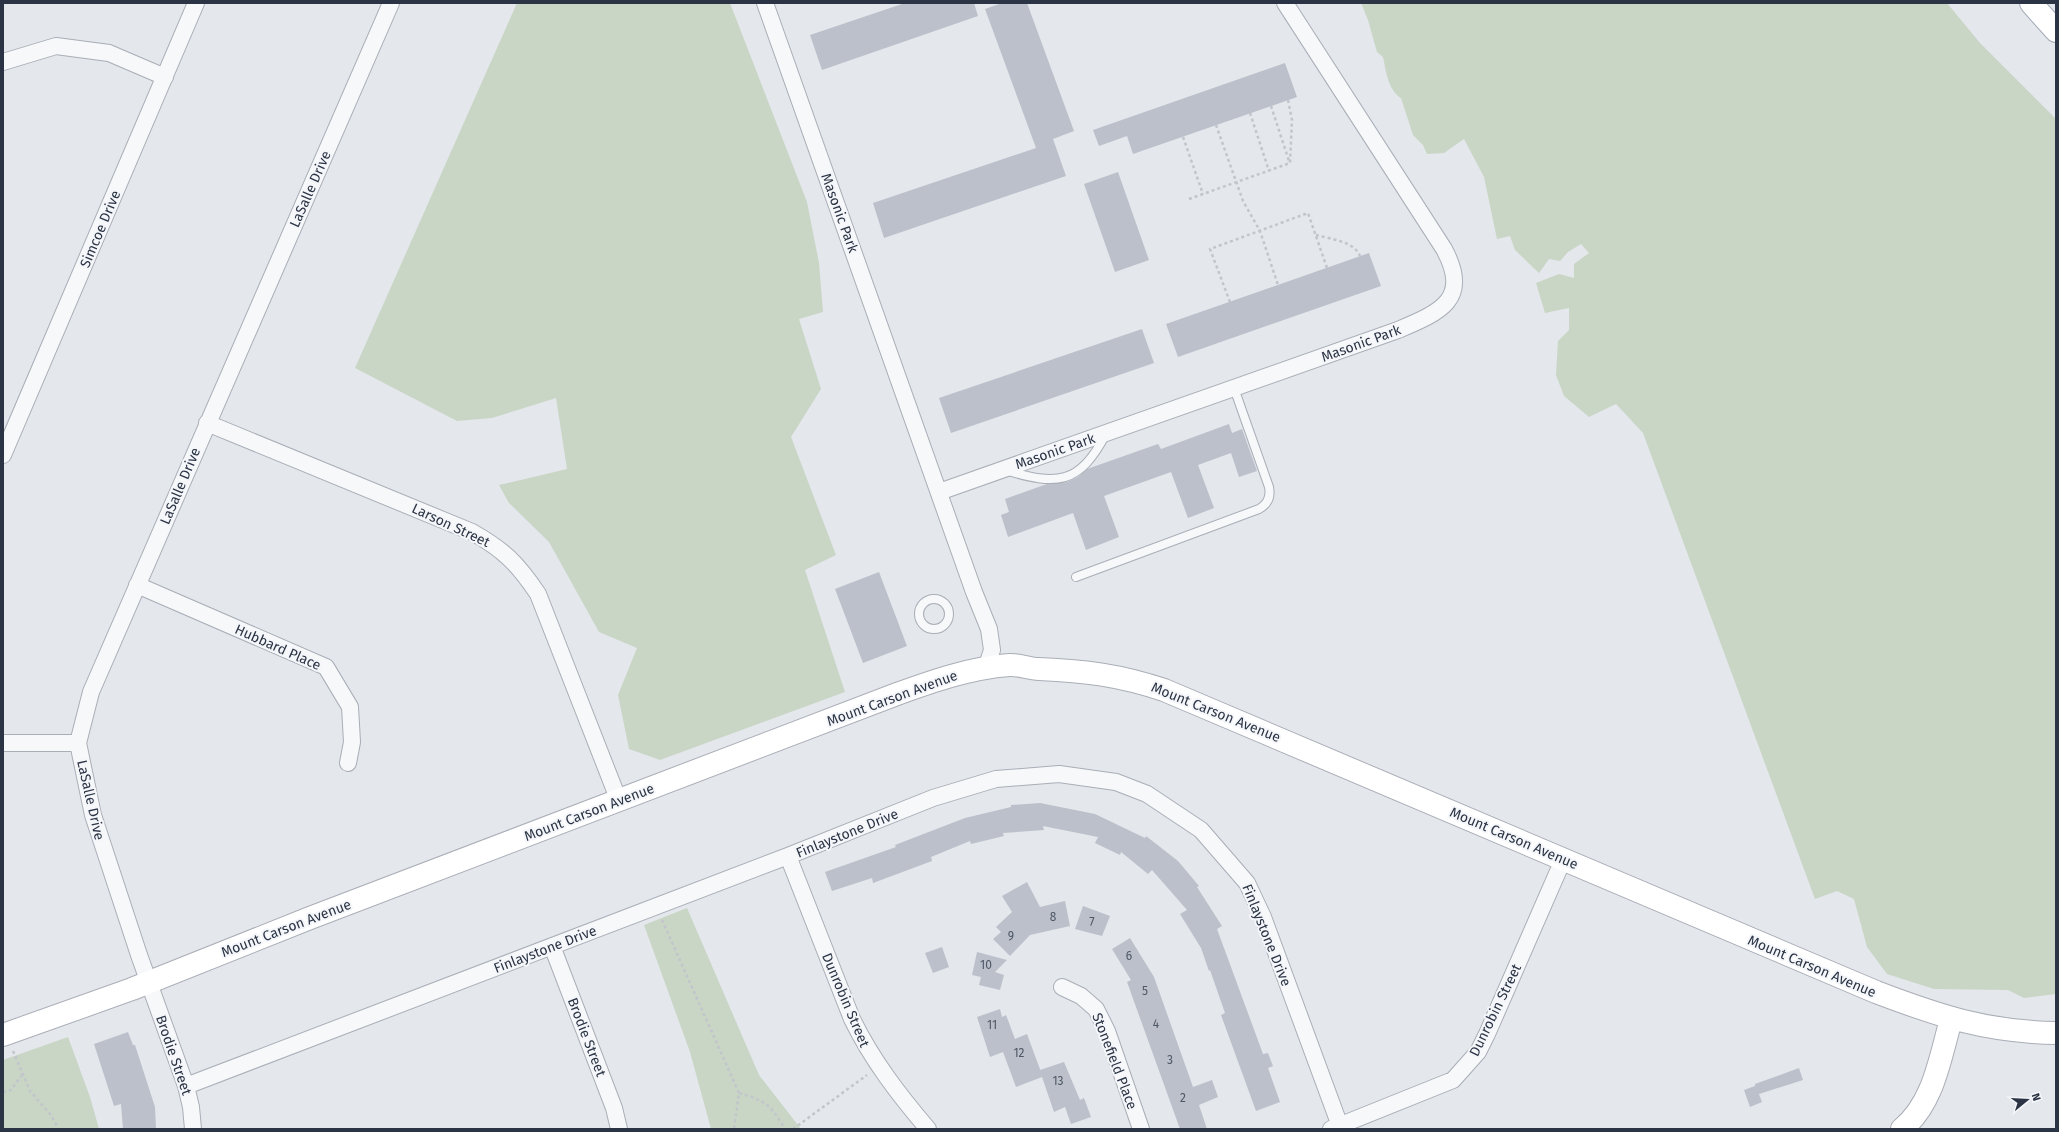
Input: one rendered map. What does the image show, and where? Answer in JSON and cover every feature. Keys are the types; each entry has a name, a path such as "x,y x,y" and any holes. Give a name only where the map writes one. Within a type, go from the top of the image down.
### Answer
{"main road":[{"path":"2031,3 2056,32"},
{"name":"Mount Carson Avenue","path":"5,1035 149,982 897,694 931,682 986,668 1011,665 1037,669 1082,671 1134,680 1164,690 1876,992 1951,1020 2000,1030 2056,1033"},
{"path":"1902,1129 1916,1115 1930,1090 1951,1020"}],"street":[{"name":"Simcoe Drive","path":"3,455 196,3"},
{"name":"LaSalle Drive","path":"149,982 98,834 78,743 91,692 391,3"},
{"name":"Masonic Park","path":"765,3 974,592 989,629 992,650 986,668"},
{"name":"Masonic Park","path":"939,492 1424,319 1443,306 1453,292 1455,285 1454,269 1444,249 1286,3"},
{"path":"3,62 56,46 109,53 165,77"},
{"name":"Larson Street","path":"207,423 472,532 495,545 516,564 538,594 618,801"},
{"name":"Hubbard Place","path":"137,585 326,667 350,707 352,742 348,763"},
{"path":"3,743 78,743"},
{"name":"Finlaystone Drive","path":"186,1086 788,856 933,798 996,779 1060,774 1116,782 1146,794 1201,830 1247,883 1263,917 1335,1127"},
{"name":"Dunrobin Street","path":"788,856 852,1019 863,1042 878,1067 928,1129"},
{"name":"Dunrobin Street","path":"1335,1127 1441,1086 1452,1080 1466,1068 1478,1052 1484,1040 1563,860"},
{"name":"Brodie Street","path":"552,946 611,1101 619,1129"},
{"name":"Brodie Street","path":"149,982 186,1086 191,1107 193,1129"},
{"name":"Stonefield Place","path":"1062,987 1081,996 1096,1009 1107,1031 1141,1129"}],"lane":[{"path":"1076,577 1259,509 1266,504 1270,496 1269,487 1234,388"},
{"path":"1003,469 1036,479 1045,480 1062,478 1086,465 1107,433"}],"path":[{"path":"1288,100 1292,120 1290,163"},
{"path":"1271,106 1290,163"},
{"path":"1250,113 1269,171"},
{"path":"1216,125 1243,201 1260,231 1278,285"},
{"path":"1183,137 1203,194"},
{"path":"1189,199 1290,163"},
{"path":"1230,302 1210,249 1308,213 1327,268"},
{"path":"1316,235 1352,246 1357,250 1360,256"},
{"path":"656,906 739,1093 734,1129"},
{"path":"5,1035 30,1091 50,1114 59,1129"},
{"path":"794,1129 878,1067"},
{"path":"3,1092 11,1090 22,1075"},
{"path":"739,1093 758,1098 774,1109 785,1129"}],"green space":[{"path":"517,3 730,3 807,202 819,263 823,312 799,319 821,389 791,437 836,555 805,570 845,692 660,760 629,749 618,695 637,648 599,632 549,542 509,503 499,485 567,469 556,398 492,418 457,421 355,368"},
{"path":"1361,3 1947,3 1980,43 2056,119 2056,994 2024,998 2008,990 1934,989 1887,974 1867,947 1854,899 1837,891 1815,899 1643,433 1616,404 1589,417 1564,396 1556,375 1558,341 1569,330 1569,308 1545,313 1536,283 1559,274 1574,278 1574,264 1589,253 1581,244 1568,252 1560,261 1549,259 1539,273 1515,250 1510,236 1497,239 1484,177 1464,139 1444,153 1427,154 1423,145 1413,135 1401,98 1390,85 1383,57 1377,52 1368,20"},
{"path":"687,908 759,1075 801,1129 711,1129 690,1052 644,925"},
{"path":"68,1037 90,1097 99,1129 3,1129 3,1060"}],"building":[{"path":"905,3 974,3 978,16 822,70 810,35"},
{"path":"1002,3 1027,3 1074,131 1053,139 1066,176 884,238 873,203 1036,148 985,9"},
{"path":"1285,63 1297,97 1133,154 1127,136 1099,146 1093,130"},
{"path":"1118,172 1149,260 1115,272 1084,184"},
{"path":"1369,253 1381,286 1178,357 1166,324"},
{"path":"1142,329 1154,363 951,433 939,398"},
{"path":"1229,424 1232,433 1242,429 1257,471 1239,477 1231,453 1198,465 1214,508 1188,518 1171,472 1104,496 1119,537 1086,550 1073,513 1008,537 1001,515 1009,512 1005,499 1047,484 1067,482 1078,477 1087,469 1158,444 1161,449"},
{"path":"879,572 907,646 863,663 835,589"},
{"path":"1040,803 1095,814 1145,838 1146,836 1178,861 1199,886 1197,887 1222,926 1217,929 1263,1054 1268,1053 1273,1066 1268,1068 1280,1102 1256,1111 1221,1015 1225,1013 1210,970 1209,971 1201,948 1180,914 1187,910 1152,870 1148,874 1121,852 1120,855 1095,843 1098,837 1043,826 1044,830 1003,833 1004,836 971,844 970,841 931,857 932,861 873,883 872,878 832,891 825,872 896,847 895,845 965,818 1011,807 1011,805"},
{"path":"1027,882 1040,907 1065,901 1070,926 1030,935 1010,956 993,939 1001,932 996,927 1012,912 1002,896"},
{"path":"1083,906 1110,916 1102,936 1075,929"},
{"path":"1130,938 1154,977 1193,1087 1212,1080 1218,1097 1199,1105 1207,1129 1180,1129 1127,982 1131,980 1112,949"},
{"path":"942,947 949,967 933,973 925,953"},
{"path":"977,952 1007,960 995,972 1004,975 1000,990 979,985 981,977 972,975"},
{"path":"1000,1009 1002,1017 1006,1015 1015,1039 1027,1034 1040,1070 1064,1062 1080,1100 1084,1098 1091,1117 1071,1124 1065,1107 1054,1112 1042,1077 1016,1087 1003,1052 990,1057 977,1017"},
{"path":"128,1032 133,1045 135,1045 155,1107 156,1129 123,1129 121,1104 114,1106 94,1044"},
{"path":"1799,1068 1803,1080 1759,1094 1762,1102 1750,1107 1744,1090 1755,1086 1755,1084"}]}
